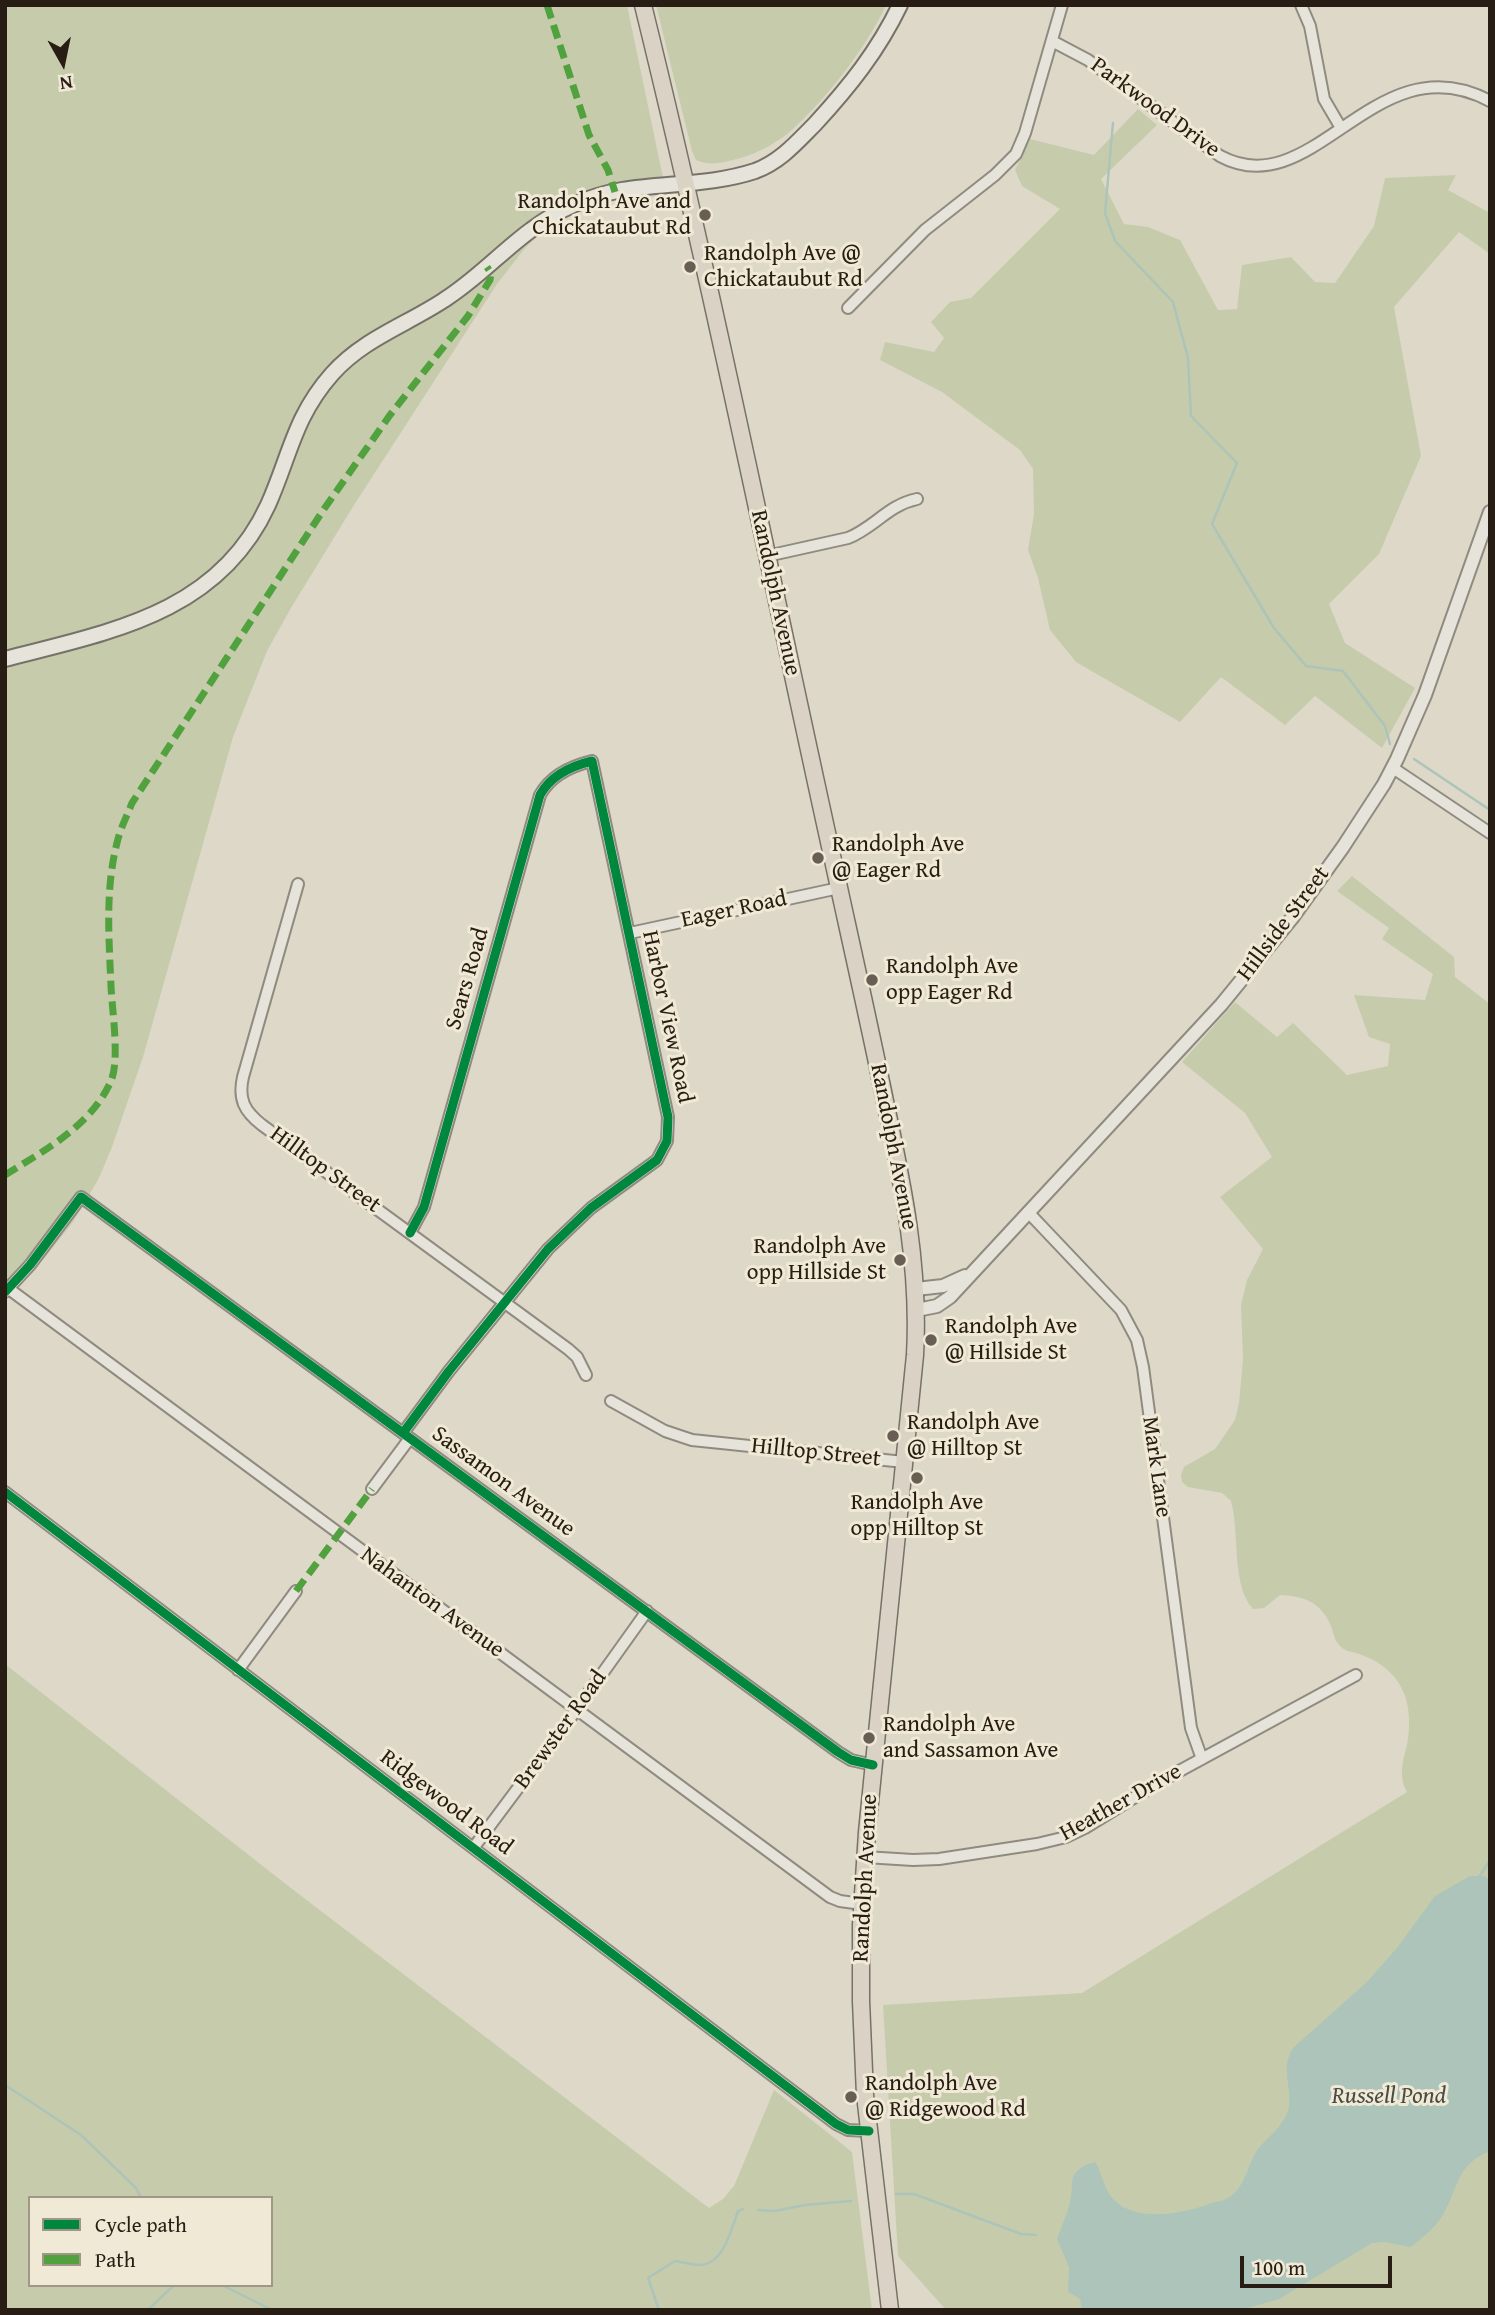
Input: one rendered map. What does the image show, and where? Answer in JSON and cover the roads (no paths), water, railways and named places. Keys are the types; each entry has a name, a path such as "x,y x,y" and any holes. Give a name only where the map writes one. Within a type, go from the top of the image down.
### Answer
{"main road":[{"name":"Randolph Avenue","path":"643,5 767,556 905,1195 912,1242 917,1310 862,1904 861,2001 869,2131 890,2310"},
{"path":"5,659 125,627 190,595 225,567 257,525 270,500 302,416 324,384 349,358 377,337 444,300 527,233 556,214 584,201 615,192 685,184 752,172 769,165 783,155 835,102 861,71 883,39 900,5"}],"street":[{"path":"848,308 932,224 988,181 1016,154 1023,140 1062,5"},
{"path":"1301,5 1310,26 1324,99 1341,128"},
{"name":"Parkwood Drive","path":"1052,41 1079,55 1212,151 1236,163 1262,166 1287,161 1381,102 1416,89 1454,88 1490,101"},
{"path":"767,556 848,538 860,533 898,503 917,499"},
{"name":"Hillside Street","path":"917,1310 943,1302 1115,1121 1238,985 1322,876 1393,768 1424,695 1490,512"},
{"name":"Harbor View Road","path":"372,1489 441,1381 555,1240 591,1208 653,1163 667,1141 668,1117 592,761"},
{"name":"Sears Road","path":"410,1233 424,1208 540,795 556,775 592,761"},
{"path":"1393,768 1490,833"},
{"name":"Hilltop Street","path":"298,884 243,1077 240,1091 242,1103 249,1114 262,1125 568,1349 577,1357 586,1375"},
{"name":"Eager Road","path":"630,933 839,888"},
{"name":"Sassamon Avenue","path":"7,1291 30,1265 81,1196 845,1757 873,1765"},
{"name":"Mark Lane","path":"1028,1212 1121,1310 1139,1348 1191,1728 1202,1759"},
{"name":"Hillside Street","path":"916,1289 949,1284 975,1271"},
{"name":"Nahanton Avenue","path":"7,1291 831,1897 862,1904"},
{"name":"Hilltop Street","path":"611,1401 665,1431 692,1440 904,1462"},
{"name":"Ridgewood Road","path":"5,1492 836,2124 848,2130 869,2131"},
{"path":"239,1670 296,1591"},
{"name":"Brewster Road","path":"474,1847 647,1611"},
{"name":"Heather Drive","path":"865,1857 913,1860 946,1858 1066,1837 1356,1675"}],"water":[{"name":"Russell Pond","path":"1470,1876 1485,1876 1490,1881 1490,2151 1479,2156 1465,2169 1442,2217 1434,2227 1411,2247 1384,2242 1372,2243 1279,2299 1241,2310 1082,2310 1080,2299 1068,2292 1069,2267 1057,2239 1078,2170 1095,2162 1114,2200 1123,2207 1146,2214 1184,2211 1231,2196 1240,2186 1258,2149 1286,2116 1289,2103 1287,2064 1293,2048 1367,1982 1397,1948 1435,1896"}],"waterway":[{"path":"1113,123 1105,213 1115,241 1173,302 1188,358 1191,416 1237,463 1212,524 1274,628 1306,666 1343,671 1385,726 1390,744"},
{"path":"1414,759 1490,810"},
{"path":"1479,1877 1490,1860"},
{"path":"5,2085 81,2135 136,2188 140,2196"},
{"path":"896,2194 914,2194 1021,2234 1036,2235"},
{"path":"758,2210 775,2211 851,2201"},
{"path":"659,2310 648,2278 675,2261 697,2265 713,2260 725,2246 738,2211 743,2209"},
{"path":"148,2310 172,2287"},
{"path":"226,2287 272,2310"}],"place":[{"name":"Randolph Ave and Chickataubut Rd","path":"705,215"},
{"name":"Randolph Ave @ Chickataubut Rd","path":"690,267"},
{"name":"Randolph Ave @ Eager Rd","path":"818,858"},
{"name":"Randolph Ave opp Eager Rd","path":"872,980"},
{"name":"Randolph Ave opp Hillside St","path":"900,1260"},
{"name":"Randolph Ave @ Hillside St","path":"931,1340"},
{"name":"Randolph Ave @ Hilltop St","path":"893,1436"},
{"name":"Randolph Ave opp Hilltop St","path":"917,1478"},
{"name":"Randolph Ave and Sassamon Ave","path":"869,1738"},
{"name":"Randolph Ave @ Ridgewood Rd","path":"851,2097"}]}
